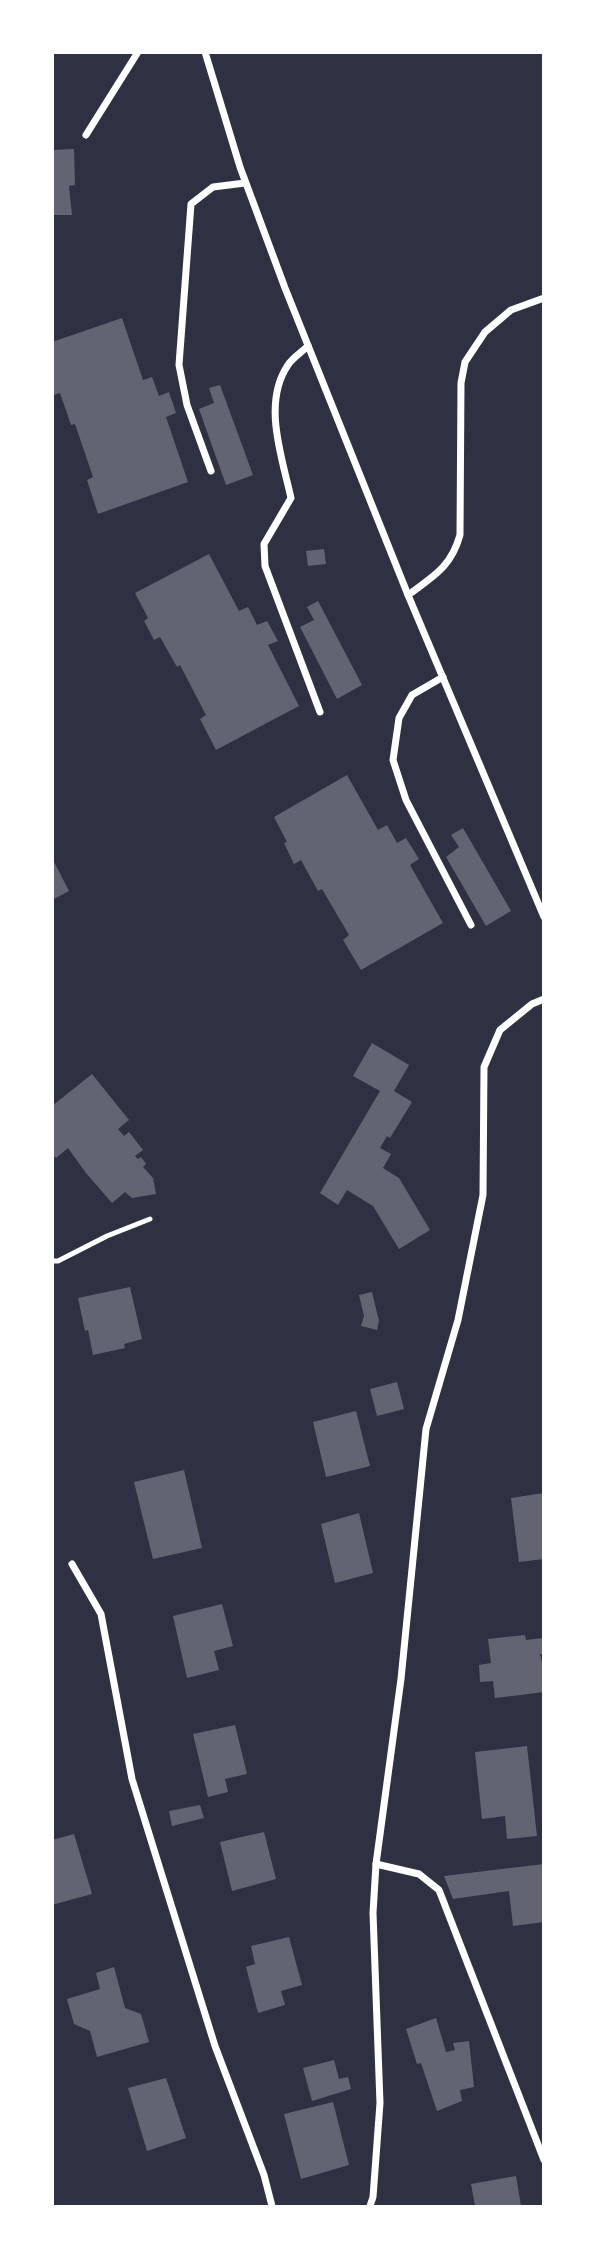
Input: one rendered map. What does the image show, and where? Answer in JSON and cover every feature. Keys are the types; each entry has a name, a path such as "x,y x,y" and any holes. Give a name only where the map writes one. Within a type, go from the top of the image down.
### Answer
{"street":[{"path":"86,135 138,52"},
{"path":"205,52 245,183 308,346 408,596 544,917"},
{"path":"211,471 187,405 179,365 191,204 213,187 245,183"},
{"path":"408,596 446,567 460,536 461,383 465,362 485,332 511,310 544,298"},
{"path":"308,346 288,364 275,394 278,438 290,498 264,544 265,566 320,712"},
{"path":"443,677 412,695 399,718 393,760 406,800 471,925"},
{"path":"370,2207 380,2104 373,1913 376,1864 401,1679 426,1429 458,1320 483,1195 484,1067 500,1030 532,1004 544,999"},
{"path":"72,1564 101,1614 132,1779 215,2046 264,2175 272,2207"},
{"path":"376,1864 419,1874 439,1890 544,2160"}],"lane":[{"path":"52,1261 58,1261 107,1236 150,1219"}],"building":[{"path":"74,149 75,185 69,186 72,215 52,215 52,150"},
{"path":"122,318 143,380 152,377 159,396 169,392 176,413 166,417 188,482 98,514 87,480 93,477 75,424 71,425 60,393 54,395 52,390 52,342"},
{"path":"220,385 253,475 226,485 199,409 214,403 209,388"},
{"path":"324,549 326,564 308,566 306,551"},
{"path":"209,554 239,611 248,607 257,625 267,621 278,641 268,645 299,706 216,750 200,719 206,715 180,665 177,667 160,637 154,640 144,621 148,618 135,593"},
{"path":"318,601 362,685 337,699 300,627 314,620 307,607"},
{"path":"347,775 378,830 387,825 397,843 406,838 419,859 410,865 443,923 361,970 343,940 349,935 322,889 318,891 301,860 294,864 284,843 287,842 274,817"},
{"path":"463,828 511,911 486,926 446,857 459,847 451,835"},
{"path":"52,858 69,891 52,900"},
{"path":"372,1043 409,1065 394,1091 412,1102 390,1138 387,1136 380,1148 391,1154 383,1168 399,1178 430,1230 399,1249 373,1206 347,1190 338,1205 320,1193 380,1091 353,1076"},
{"path":"92,1074 129,1120 118,1129 124,1136 129,1132 143,1150 135,1156 138,1159 141,1157 146,1164 143,1167 153,1178 156,1194 132,1198 125,1192 112,1203 68,1148 56,1158 52,1154 52,1106"},
{"path":"130,1287 142,1339 124,1344 125,1348 93,1355 78,1298"},
{"path":"372,1292 379,1321 377,1330 361,1326 364,1316 359,1295"},
{"path":"397,1382 404,1409 377,1416 370,1389"},
{"path":"356,1411 370,1466 326,1477 313,1422"},
{"path":"184,1470 202,1548 153,1559 134,1482"},
{"path":"544,1493 544,1559 519,1562 511,1498"},
{"path":"359,1513 373,1573 335,1583 321,1524"},
{"path":"222,1604 233,1646 214,1651 219,1670 187,1678 173,1616"},
{"path":"525,1635 526,1640 543,1638 544,1654 540,1654 544,1670 544,1692 495,1698 493,1681 480,1682 479,1665 491,1663 488,1639"},
{"path":"235,1725 247,1774 225,1779 228,1792 208,1797 193,1734"},
{"path":"527,1746 537,1836 507,1839 505,1816 482,1819 475,1752"},
{"path":"200,1805 204,1818 172,1826 169,1811"},
{"path":"264,1832 276,1879 232,1891 220,1842"},
{"path":"74,1834 92,1894 52,1905 52,1840"},
{"path":"544,1864 544,1922 513,1926 509,1891 453,1899 444,1876"},
{"path":"289,1937 302,1985 281,1991 285,2005 258,2013 246,1967 255,1964 251,1946"},
{"path":"114,1967 125,2008 141,2014 149,2042 97,2057 90,2031 74,2024 67,1999 100,1989 96,1973"},
{"path":"436,2018 446,2052 455,2050 453,2043 469,2041 474,2087 460,2090 462,2101 437,2111 406,2029"},
{"path":"334,2060 339,2079 348,2077 351,2089 312,2101 303,2068"},
{"path":"166,2078 186,2138 147,2151 128,2088"},
{"path":"333,2102 349,2165 301,2179 284,2114"},
{"path":"516,2176 521,2206 475,2206 471,2184"}]}
